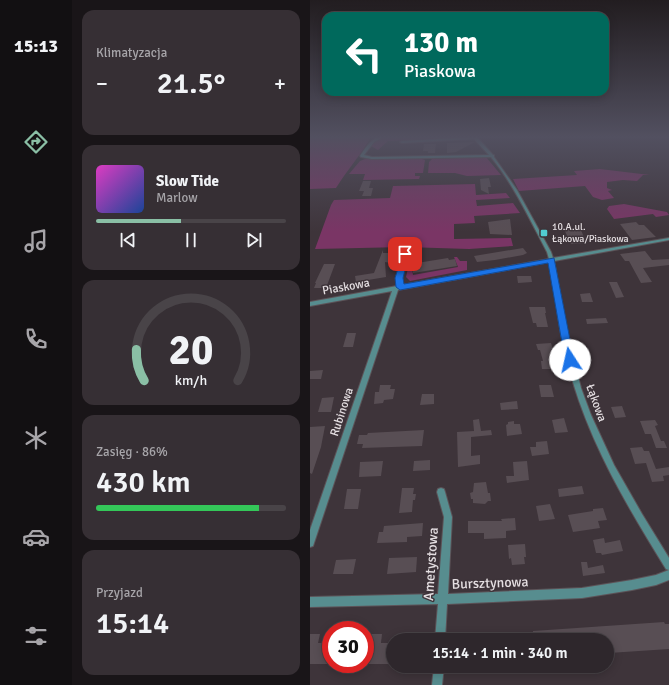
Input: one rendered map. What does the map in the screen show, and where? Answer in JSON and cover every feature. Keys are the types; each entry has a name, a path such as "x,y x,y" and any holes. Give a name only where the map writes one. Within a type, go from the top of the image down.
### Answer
{"street":[{"name":"Łąkowa","path":"501,168 552,260 570,360 590,421 626,495 669,566"},
{"name":"Piaskowa","path":"310,304 669,239"},
{"name":"Rubinowa","path":"310,543 398,288 405,254"},
{"name":"Ametystowa","path":"441,492 448,517 441,633"},
{"name":"Bursztynowa","path":"310,602 443,599 582,593 632,585 656,580 669,575"},
{"path":"437,685 438,673"}],"shaded area":[{"path":"310,168 350,168 336,188 310,189"},
{"path":"354,168 424,168 423,173 415,173 415,176 420,176 419,179 363,180 365,174 349,174"},
{"path":"428,168 495,168 501,175 467,176 455,173 428,173"},
{"path":"600,169 650,175 643,175 637,181 623,180 607,182 607,188 612,190 608,191 614,198 602,200 593,197 585,186 519,191 513,179 577,175 574,171"},
{"path":"475,184 476,195 506,193 510,198 476,200 477,206 513,203 520,213 474,216 475,223 454,224 454,239 511,238 513,246 469,249 405,247 315,249 334,200 390,198 393,186"},
{"path":"624,204 667,212 669,215 656,217 653,214 614,219 607,209 609,206"},
{"path":"454,257 457,257 460,261 467,261 467,270 410,281 406,277 409,264 411,264 413,275 458,267"}],"building":[{"path":"489,178 491,187 488,187 489,194 481,190 480,179"},
{"path":"363,181 371,181 369,188 373,188 371,196 362,196 364,191 359,191"},
{"path":"510,219 512,235 490,234 488,222"},
{"path":"636,222 639,225 644,225 656,237 632,240 620,224"},
{"path":"580,227 586,243 571,244 564,229"},
{"path":"523,248 527,253 523,255 495,260 477,262 474,256"},
{"path":"383,250 383,253 392,253 391,256 393,256 391,263 385,262 386,277 356,282 355,276 374,273"},
{"path":"645,251 652,260 669,259 669,265 643,268 652,282 641,283 629,261 625,261 620,254"},
{"path":"448,258 449,260 455,259 457,266 413,273 412,267 418,266 417,263"},
{"path":"324,264 335,264 326,288 314,288 315,283"},
{"path":"517,276 531,276 532,282 518,283"},
{"path":"609,282 617,282 624,297 616,298"},
{"path":"590,293 593,302 582,302 580,294"},
{"path":"529,307 545,307 548,327 537,327 536,323 533,323"},
{"path":"606,318 608,323 587,324 586,319"},
{"path":"347,333 356,333 353,347 343,347"},
{"path":"551,343 554,353 550,354 554,369 542,369 541,361 543,361 540,350 538,350 536,344"},
{"path":"323,370 321,379 310,379 310,371"},
{"path":"380,385 391,385 390,389 395,389 393,399 384,400 383,403 374,404 375,392 379,392"},
{"path":"539,385 551,385 554,397 541,397"},
{"path":"422,394 434,394 434,404 420,405"},
{"path":"334,397 331,412 318,412 322,398"},
{"path":"517,401 518,409 501,410 500,403"},
{"path":"622,406 626,417 615,418 611,407"},
{"path":"564,418 568,432 555,433 552,420"},
{"path":"479,419 481,431 491,430 492,435 471,437 471,456 480,455 480,464 458,467 457,432 474,431 473,420"},
{"path":"655,420 658,425 655,426 661,441 664,441 667,448 656,448 651,434 645,434 640,421"},
{"path":"514,421 514,424 520,424 522,434 507,436 506,425 508,422"},
{"path":"325,426 321,447 312,474 310,473 310,427"},
{"path":"424,430 422,446 362,448 363,444 357,444 359,435 367,435 368,433"},
{"path":"547,441 549,454 532,456 530,447 536,447 536,442"},
{"path":"642,447 644,451 649,451 656,469 669,467 669,475 663,476 664,481 652,482 646,463 635,464 630,448"},
{"path":"430,460 430,470 413,471 414,461"},
{"path":"383,461 381,476 359,477 360,462"},
{"path":"527,461 529,480 507,483 506,476 514,476 513,462"},
{"path":"486,482 491,501 488,501 485,504 473,503 470,493 473,492 474,483"},
{"path":"582,486 584,494 559,497 558,489"},
{"path":"402,488 414,488 413,494 416,494 415,500 413,500 412,512 399,513"},
{"path":"347,489 361,489 358,509 344,509"},
{"path":"550,504 555,519 539,521 536,506"},
{"path":"603,508 607,520 598,521 600,528 573,532 568,515"},
{"path":"515,518 516,530 506,531 506,538 484,539 484,533 468,533 468,521 502,521 501,519"},
{"path":"423,523 422,536 407,537 407,542 377,543 379,532 383,532 384,526"},
{"path":"604,538 605,543 620,540 623,551 602,555 601,553 596,553 593,540"},
{"path":"525,544 525,564 512,565 511,558 509,559 508,545"},
{"path":"417,557 416,572 387,574 389,558"},
{"path":"356,559 353,574 333,574 336,560"},
{"path":"581,562 587,562 588,568 603,565 605,573 583,576"},
{"path":"664,622 665,624 669,624 669,649 614,653 614,633 533,633 533,631"},
{"path":"521,632 522,633 500,633"},
{"path":"310,634 320,634 318,643 322,643 322,664 310,664"},
{"path":"374,634 382,634 381,643 386,643 386,664 374,664"}],"place":[{"name":"10.A.ul. Łąkowa/Piaskowa","path":"544,233"}],"route":[{"path":"405,254 399,278 400,287 552,260 570,360"}]}
